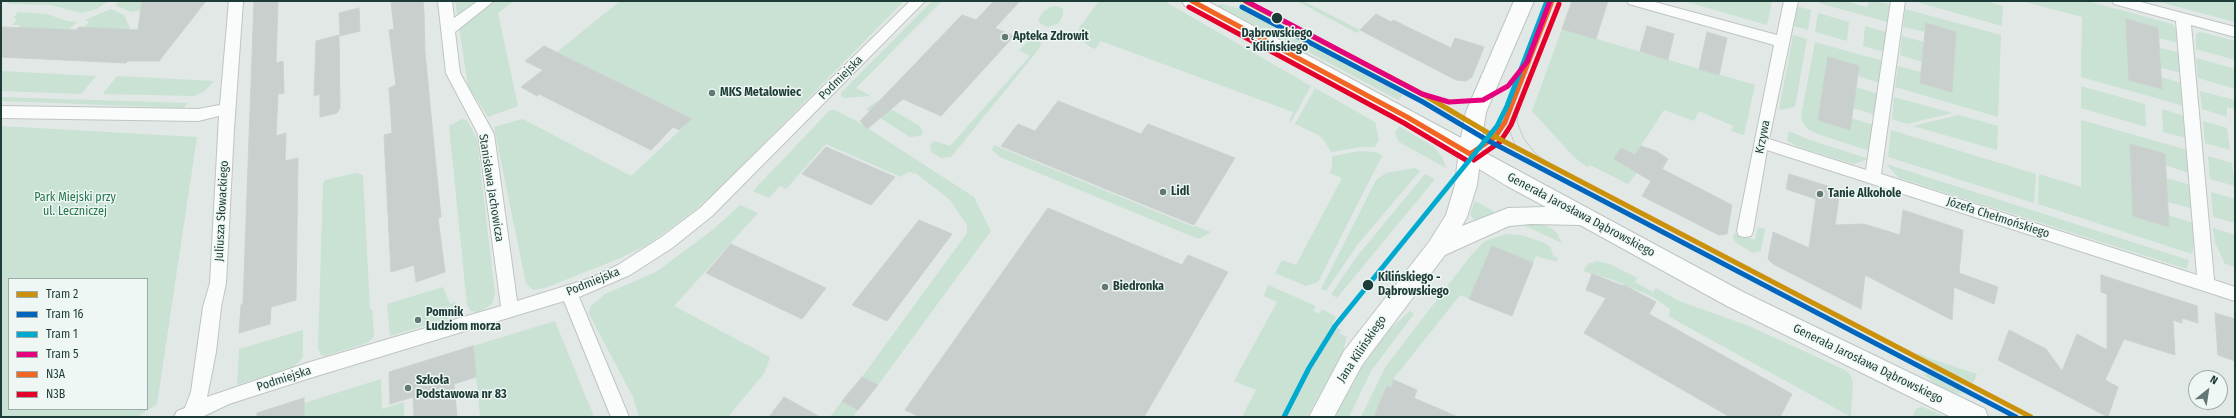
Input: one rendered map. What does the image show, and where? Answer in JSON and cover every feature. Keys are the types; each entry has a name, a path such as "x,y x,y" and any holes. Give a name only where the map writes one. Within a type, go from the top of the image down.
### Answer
{"street":[{"name":"Juliusza Słowackiego","path":"188,415 200,392 207,352 212,307 218,283 236,1"},
{"name":"Stanisława Jachowicza","path":"445,1 453,73 466,102 486,134 510,310"},
{"path":"448,30 487,1"},
{"name":"Podmiejska","path":"188,415 224,398 310,370 569,292 597,283 624,270 690,225 730,188 918,1"},
{"name":"Generała Jarosława Dąbrowskiego","path":"1192,1 1407,117 1585,218 1760,311 1976,417"},
{"name":"Jana Kilińskiego","path":"1321,417 1353,358 1449,230 1462,202 1466,185 1476,112 1524,1"},
{"path":"1634,1 1782,42"},
{"name":"Krzywa","path":"1745,231 1761,142 1791,1"},
{"path":"1873,178 1898,1"},
{"path":"2119,1 2235,32"},
{"path":"2183,18 2206,284"},
{"path":"1,112 198,115 228,109"},
{"name":"Józefa Chełmońskiego","path":"1761,142 2235,294"},
{"path":"1437,248 1483,226 1508,217 1531,215 1585,218"},
{"path":"569,292 620,417"}],"green space":[{"path":"5,1 108,1 97,9 81,13 51,5 10,4"},
{"path":"119,1 142,1 143,10 131,12 115,5"},
{"path":"455,1 514,1 498,13 518,106 488,117 468,86"},
{"path":"620,1 904,1 722,186 695,210 647,245 618,259 545,288 533,290 526,284 494,127 523,119 631,176 692,119 557,52"},
{"path":"932,1 942,1 856,88 871,96 845,98 841,96 841,93"},
{"path":"1099,1 1164,1 1311,86 1291,122 1289,121 1293,112 1101,41 1095,49 1092,48 1082,41 1079,35 1079,28"},
{"path":"1297,1 1303,1 1360,30 1357,33"},
{"path":"1683,1 1772,1 1767,25"},
{"path":"1820,1 1846,1 1867,7 1869,1 1890,4 1887,22 1819,3"},
{"path":"1913,1 1985,1 2003,6 2002,26"},
{"path":"2022,1 2087,1 2172,24 2176,29 2178,43 2159,38 2158,28 2126,20 2162,89 2161,77 2182,83 2184,106 2081,77 2082,17"},
{"path":"2156,1 2235,1 2235,22"},
{"path":"1221,4 1242,9 1403,95 1398,100 1294,44 1219,7 1218,5"},
{"path":"1057,6 1063,9 1063,15 1059,23 1048,27 1041,24 1038,20 1043,12 1050,7"},
{"path":"1797,6 1811,10 1808,30 1794,26"},
{"path":"111,9 124,15 131,30 84,27 89,22 85,20"},
{"path":"1905,9 2001,35 1998,117 1895,87 1898,66 1921,72 1920,83 1952,92 1956,32 1926,23 1925,32 1903,27"},
{"path":"18,12 47,14 67,21 77,22 66,32 18,28 20,25 12,25 17,19 13,18"},
{"path":"1818,13 1849,22 1847,41 1815,32"},
{"path":"1865,26 1886,32 1884,52 1863,46"},
{"path":"1562,29 1755,85 1744,135 1731,131 1733,126 1699,111 1694,121 1664,110 1627,167 1637,173 1628,184 1590,165 1587,167 1574,157 1532,111"},
{"path":"2200,32 2235,41 2235,60 2196,49 2196,34"},
{"path":"1793,35 1807,39 1795,107 1779,110"},
{"path":"1902,36 1924,42 1922,62 1900,55"},
{"path":"1033,39 1039,41 1041,44 1039,49 951,157 941,158 931,152 930,144 935,141 950,146 1030,56 1019,50 1028,41"},
{"path":"1815,42 1883,61 1880,83 1858,76 1859,66 1829,57 1818,120 1849,130 1851,118 1874,125 1870,151 1817,134 1808,129 1803,123 1801,116"},
{"path":"2160,48 2181,53 2182,73 2161,68"},
{"path":"2196,58 2235,69 2235,89 2198,78"},
{"path":"1,71 96,76 81,94 1,91"},
{"path":"117,76 214,81 205,91 194,96 103,94"},
{"path":"2081,86 2145,104 2146,127 2081,108"},
{"path":"1856,87 1881,95 1878,116 1853,108"},
{"path":"1315,88 1375,122 1379,140 1375,147 1362,147 1331,152 1324,140 1318,135 1295,124"},
{"path":"2200,91 2235,100 2235,109 2227,107 2227,117 2202,109"},
{"path":"1,97 187,103 184,108 1,101"},
{"path":"1894,97 1952,113 1907,124 1892,119"},
{"path":"877,101 920,126 923,133 920,136 910,137 866,109"},
{"path":"2162,109 2185,116 2186,138 2163,132"},
{"path":"830,110 834,110 855,120 974,197 991,231 878,385 862,377 967,233 967,225 950,200 917,174 908,172 901,177 826,144 786,189 780,186 769,198 753,191"},
{"path":"1959,115 1998,126 1997,150 1913,126"},
{"path":"462,119 467,120 477,139 495,294 492,304 479,312 471,311 467,305 449,126"},
{"path":"2081,120 2188,150 2189,173 2165,165 2130,145 2133,216 2169,227 2168,215 2193,223 2195,240 2192,254 2038,204 2039,174 2081,187"},
{"path":"2203,121 2227,128 2230,150 2205,143"},
{"name":"Park Miejski przy ul. Leczniczej","path":"1,126 197,137 157,404 148,410 148,278 8,278 8,410 148,410 137,417 1,417"},
{"path":"1399,126 1434,147 1442,157 1446,168 1399,142 1395,133"},
{"path":"1891,130 2036,174 2034,203 1888,157"},
{"path":"1789,131 1807,139 1869,159 1853,164 1799,147 1787,141"},
{"path":"994,145 1194,227 1195,226 1211,232 1201,238 1196,238 1000,157 992,150"},
{"path":"1360,151 1376,152 1382,156 1318,282 1306,286 1275,273 1282,260 1296,265 1342,178 1330,173 1332,167 1332,156"},
{"path":"2208,156 2232,163 2235,186 2210,179"},
{"path":"1886,164 2189,260 2187,269 1899,178"},
{"path":"1415,168 1420,171 1358,244 1326,291 1321,289 1376,180 1386,173"},
{"path":"356,173 363,175 370,310 372,309 374,337 367,343 325,356 321,355 318,348 323,184 325,180"},
{"path":"1425,174 1435,179 1337,298 1331,294 1355,259"},
{"path":"2166,178 2191,185 2193,209 2168,202"},
{"path":"2211,192 2235,199 2235,223 2213,217"},
{"path":"1475,201 1497,214 1474,220 1470,214"},
{"path":"740,205 758,213 674,306 770,357 765,372 728,417 639,417 633,397 589,314 590,307 605,294 656,272 715,228"},
{"path":"1534,221 1551,228 1556,232 1562,243 1521,224"},
{"path":"1758,227 1765,229 1761,251 1753,253 1738,244 1733,239 1734,233 1755,240"},
{"path":"2213,228 2235,235 2235,267 2225,264 2215,242"},
{"path":"1507,234 1522,235 1545,243 1551,248 1553,256 1558,258 1557,262 1536,256 1533,263 1492,247 1469,299 1460,295 1394,378 1391,388 1387,387 1374,417 1361,417 1386,366 1472,254 1485,241"},
{"path":"1597,261 1610,264 1637,278 1635,282 1653,292 1656,288 1679,301 1749,326 1845,370 1850,374 1853,383 1851,417 1668,316 1671,310 1653,297 1613,280 1583,271 1588,264"},
{"path":"1268,285 1316,306 1313,311 1319,314 1322,309 1336,317 1332,324 1341,330 1339,333 1346,337 1347,335 1343,352 1307,417 1242,417 1256,390 1234,381 1277,302 1264,296"},
{"path":"443,287 450,304 455,302 457,311 454,317 390,336 387,304"},
{"path":"1410,311 1414,314 1371,371 1349,417 1335,417 1364,364 1389,330"},
{"path":"555,321 594,417 480,417 473,346"},
{"path":"303,330 303,357 294,367 237,385 239,349"},
{"path":"1919,353 1928,358 1977,374 1973,383 1963,379 1959,391 1964,394 1950,393 1937,386 1922,373 1926,375 1932,363 1919,355"},
{"path":"381,379 382,409 404,402 404,417 304,417 304,403"},
{"path":"842,401 858,410 853,417 830,417"},
{"path":"1922,407 1945,417 1913,417 1916,409"}],"building":[{"path":"142,1 206,1 159,61 128,61 126,63 1,57 1,27 76,30 79,27 138,30"},
{"path":"254,1 278,1 276,63 283,61 284,93 278,94 276,136 286,133 285,161 298,158 296,300 271,307 270,324 239,333 241,305 243,304"},
{"path":"391,1 423,1 424,12 425,53 441,217 438,218 445,272 416,282 414,265 391,272 384,135 392,133 389,88 396,85 389,30 394,29"},
{"path":"994,1 1020,1 995,28 1014,36 941,116 903,99 867,129 860,121 962,15 976,20"},
{"path":"1572,1 1608,1 1596,39 1562,29"},
{"path":"359,8 360,31 340,36 339,13"},
{"path":"1376,14 1391,22 1393,20 1451,48 1455,38 1484,47 1472,77 1466,81 1456,80 1360,30"},
{"path":"2126,19 2158,28 2162,89 2129,80"},
{"path":"1926,23 1956,32 1952,92 1920,83"},
{"path":"1647,26 1674,34 1668,60 1640,51"},
{"path":"1707,32 1727,38 1719,75 1699,69"},
{"path":"339,35 340,108 337,113 320,117 320,94 314,96 316,41"},
{"path":"544,46 692,119 679,130 673,127 651,150 539,94 537,96 521,87 543,70 525,61"},
{"path":"1828,57 1859,66 1850,130 1818,120"},
{"name":"Lidl","path":"1058,101 1141,134 1148,124 1235,158 1194,225 1001,146 1018,124 1035,131"},
{"path":"2130,144 2165,154 2169,227 2133,216"},
{"path":"1641,146 1656,151 1668,159 1662,169 1732,205 1727,234 1719,235 1642,196 1651,181 1614,159 1621,148 1635,155"},
{"path":"826,147 895,177 871,205 802,174"},
{"path":"1789,174 1840,190 1835,225 1864,224 1900,235 1903,210 1963,230 1959,273 1998,287 1994,304 1954,287 1952,320 1865,275 1861,309 1773,264 1768,259 1773,232 1809,248 1816,199 1786,189"},
{"path":"1048,208 1182,265 1188,255 1228,272 1144,417 920,417 905,410"},
{"path":"919,220 952,234 887,321 852,305"},
{"path":"731,244 826,288 802,319 706,273"},
{"path":"1492,246 1533,263 1512,316 1469,299"},
{"path":"1592,274 1623,286 1624,285 1656,302 1649,314 1792,394 1780,417 1730,417 1584,333 1606,298 1586,290"},
{"path":"2101,275 2197,306 2198,323 2182,318 2182,323 2173,320 2175,355 2124,339 2105,380 2118,387 2108,417 1998,360 2009,330 2046,349 2062,371 2077,334 2107,350 2107,294 2101,292"},
{"path":"2215,313 2235,319 2235,361 2218,355"},
{"path":"473,346 476,377 454,384 457,417 414,417 413,397 390,404 389,372"},
{"path":"862,377 878,385 858,410 842,401"},
{"path":"1394,380 1417,390 1414,398 1458,417 1374,417 1387,386 1391,388"},
{"path":"784,397 820,417 769,417"},
{"path":"304,398 304,417 257,417 257,413"}],"tram line":[{"name":"2","path":"1245,1 1426,96 1490,134 2031,417"},
{"name":"5","path":"1246,1 1422,94 1449,102 1483,100 1508,86 1527,62 1550,1"},
{"name":"1","path":"1284,417 1309,368 1335,326 1497,126 1507,106 1547,1"},
{"name":"16","path":"1242,7 1423,102 1487,140 2016,417"},
{"path":"1519,101 1517,122 1524,139 1535,153 1560,171"},
{"path":"1507,106 1506,123 1515,144 1528,158 1548,172"}],"transit line":[{"name":"N3A","path":"1192,1 1407,117 1470,154"},
{"name":"N3A","path":"1470,154 1495,137 1505,122 1552,1"},
{"name":"N3B","path":"1474,160 1500,142 1511,125 1559,4"},
{"name":"N3B","path":"1189,7 1404,123 1466,160"}],"place":[{"name":"Dąbrowskiego - Kilińskiego","path":"1277,18"},
{"name":"Apteka Zdrowit","path":"1005,37"},
{"name":"MKS Metalowiec","path":"712,93"},
{"name":"Lidl","path":"1163,192"},
{"name":"Tanie Alkohole","path":"1820,194"},
{"name":"Kilińskiego - Dąbrowskiego","path":"1368,285"},
{"name":"Biedronka","path":"1105,287"},
{"name":"Pomnik Ludziom morza","path":"418,320"},
{"name":"Szkoła Podstawowa nr 83","path":"408,388"}]}
